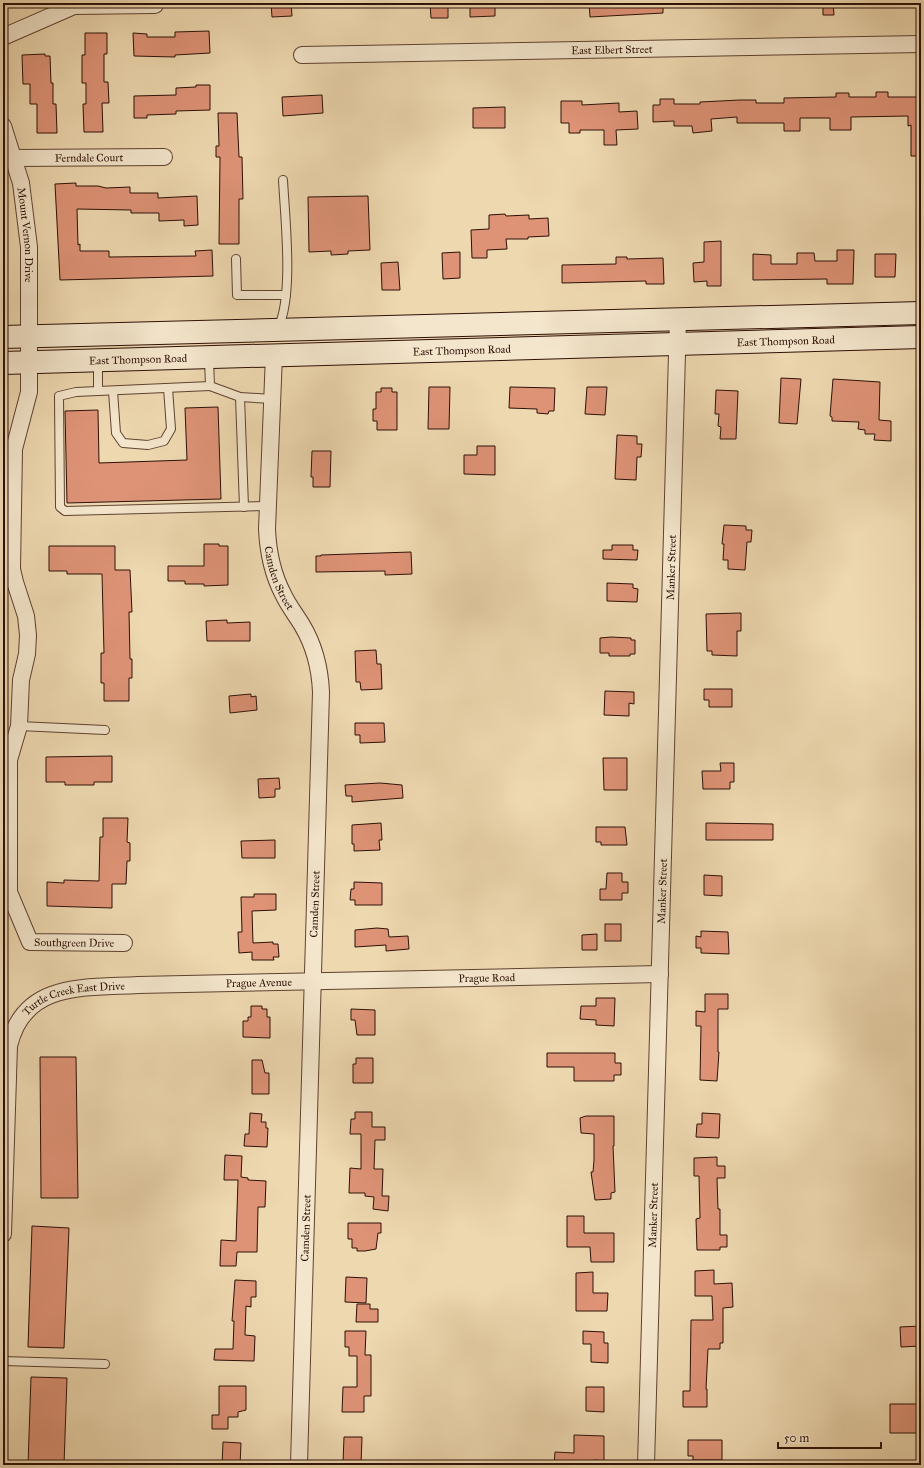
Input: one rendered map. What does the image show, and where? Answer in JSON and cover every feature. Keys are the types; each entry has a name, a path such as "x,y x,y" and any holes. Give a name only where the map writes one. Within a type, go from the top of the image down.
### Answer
{"main road":[{"name":"East Thompson Road","path":"3,363 30,348 278,329 921,313"},
{"path":"274,354 278,329"},
{"name":"East Thompson Road","path":"3,337 30,348 98,360 677,343 921,338"}],"street":[{"path":"3,37 74,6 155,5"},
{"name":"East Elbert Street","path":"302,55 921,44"},
{"name":"Mount Vernon Drive","path":"3,126 9,160 23,197 28,235 30,348"},
{"name":"Ferndale Court","path":"9,160 164,157"},
{"name":"Manker Street","path":"646,1465 678,318"},
{"name":"Southgreen Drive","path":"30,348 28,401 14,449 12,569 14,582 26,616 28,635 27,654 20,680 19,726 9,760 9,892 30,942 124,943"},
{"name":"Camden Street","path":"274,354 268,506 268,546 273,570 283,594 310,640 317,660 321,687 299,1465"},
{"name":"Prague Road","path":"313,981 660,974"},
{"name":"Prague Avenue","path":"206,984 313,981"},
{"name":"Turtle Creek East Drive","path":"3,1234 5,1086 8,1052 13,1034 26,1012 46,997 70,989 206,984"}],"lane":[{"path":"278,329 283,319 286,295 283,180"},
{"path":"236,258 237,295 286,295"},
{"path":"209,357 210,386"},
{"path":"98,360 98,391"},
{"path":"268,506 65,511 60,507 59,396 76,392 210,386 240,397 272,399"},
{"path":"113,391 116,433 123,443 148,446 164,441 171,428 168,388"},
{"path":"240,397 244,507"},
{"path":"19,726 105,730"},
{"path":"3,1361 105,1364"}],"building":[{"path":"271,3 291,3 292,16 272,17"},
{"path":"430,3 448,3 448,18 431,18"},
{"path":"470,3 495,3 495,16 470,17"},
{"path":"589,3 663,3 663,13 590,17"},
{"path":"823,3 833,3 834,15 823,15"},
{"path":"209,31 210,53 175,55 175,57 134,56 133,33 147,34 147,37 175,37 175,32"},
{"path":"85,33 107,33 107,54 104,54 104,82 108,82 109,103 102,103 103,132 84,132 83,104 86,104 86,83 82,83 82,55 85,55"},
{"path":"45,54 45,56 50,56 51,83 53,83 53,104 56,104 57,133 37,133 37,104 30,104 30,84 23,84 22,55"},
{"path":"196,85 210,85 210,110 176,111 176,114 147,115 147,118 134,118 134,96 176,95 176,88 196,87"},
{"path":"876,92 888,92 888,97 921,97 921,156 911,156 911,125 908,126 908,116 851,117 851,130 830,130 830,118 800,118 800,131 784,131 784,123 737,123 737,117 711,119 712,131 693,133 692,126 674,126 674,121 653,122 653,105 660,105 660,99 674,99 674,104 700,104 700,102 740,100 756,100 756,103 784,103 784,98 836,97 836,93 849,93 849,97 876,97"},
{"path":"322,95 323,113 283,116 282,97"},
{"path":"561,101 582,101 582,105 619,103 619,112 637,111 638,129 616,130 617,145 604,145 604,130 580,130 580,133 569,133 569,123 561,123"},
{"path":"505,107 505,128 473,128 473,108"},
{"path":"218,113 237,113 239,157 242,157 243,199 239,199 239,244 219,244 220,157 216,157 216,146 219,146"},
{"path":"76,183 76,186 98,186 106,188 130,187 130,193 158,193 158,198 197,196 198,225 184,226 184,220 159,221 159,213 131,213 131,210 77,209 78,245 80,244 80,251 109,251 109,257 196,256 195,251 212,250 213,276 60,280 55,184"},
{"path":"368,196 370,250 348,251 348,254 331,255 331,251 309,252 308,197"},
{"path":"505,214 506,216 529,215 529,219 548,218 549,236 528,237 528,239 506,239 507,249 487,250 487,258 472,258 471,230 489,229 489,215"},
{"path":"721,241 721,286 707,286 707,281 694,282 693,263 704,262 704,242"},
{"path":"837,250 854,250 853,284 827,284 827,279 753,280 753,254 771,255 771,264 797,264 797,253 814,253 815,261 837,261"},
{"path":"460,252 460,278 443,279 442,253"},
{"path":"875,254 896,254 895,277 875,277"},
{"path":"616,257 627,257 627,259 663,258 664,284 646,284 646,281 562,283 562,265 616,264"},
{"path":"398,262 400,290 382,290 381,263"},
{"path":"781,378 801,379 797,424 779,423"},
{"path":"833,379 880,382 879,420 891,421 891,441 874,440 875,434 865,434 865,430 858,429 859,422 832,421 832,417 830,416"},
{"path":"429,387 450,387 449,429 428,429"},
{"path":"510,387 555,388 554,411 549,411 548,414 537,413 537,409 509,408"},
{"path":"587,387 607,387 605,415 585,414"},
{"path":"381,388 392,388 392,392 397,392 397,430 377,430 377,421 373,421 373,409 376,409 376,392 381,392"},
{"path":"716,390 738,391 736,439 720,439 721,427 718,426 719,414 715,414"},
{"path":"218,407 221,499 67,503 65,411 98,410 99,463 187,460 185,408"},
{"path":"617,435 637,436 637,444 642,444 641,457 637,457 636,480 615,479"},
{"path":"477,446 495,446 495,475 464,474 464,455 477,455"},
{"path":"312,451 331,451 330,487 313,487 313,477 311,477"},
{"path":"724,525 746,526 746,530 752,530 751,542 747,542 745,570 728,569 728,560 723,560 724,544 722,544"},
{"path":"204,544 219,544 219,546 228,546 228,585 204,586 204,584 185,584 185,581 168,581 168,566 204,566"},
{"path":"612,545 633,545 633,550 638,550 637,560 603,559 603,550 612,550"},
{"path":"49,546 115,546 115,570 130,570 132,612 129,612 132,678 129,678 129,701 104,701 104,683 101,683 101,653 104,653 102,574 67,574 67,571 49,571"},
{"path":"411,552 412,574 385,575 385,571 316,572 316,556"},
{"path":"607,583 633,584 633,588 638,589 637,602 607,601"},
{"path":"741,613 741,631 737,631 737,656 712,655 712,651 707,651 706,614"},
{"path":"227,620 227,623 250,622 250,641 207,641 206,621"},
{"path":"600,638 631,638 631,640 635,640 635,654 630,654 630,656 609,656 609,653 600,653"},
{"path":"376,650 377,664 381,664 382,689 361,690 360,682 356,682 355,651"},
{"path":"704,689 732,689 732,707 709,707 709,700 704,700"},
{"path":"605,691 634,692 634,704 629,703 629,716 604,715"},
{"path":"251,694 251,697 256,696 257,710 230,713 229,696"},
{"path":"355,723 384,723 385,742 360,743 360,735 355,735"},
{"path":"112,756 112,782 94,782 94,785 65,785 65,782 46,782 46,757"},
{"path":"603,758 627,758 627,790 604,790"},
{"path":"720,763 734,763 734,782 730,782 730,789 703,789 702,771 721,771"},
{"path":"279,778 280,789 275,789 275,797 259,798 258,779"},
{"path":"380,783 402,785 403,798 352,802 352,796 346,796 345,785"},
{"path":"103,818 128,818 127,842 130,843 130,861 127,861 126,884 112,884 112,908 47,906 47,882 64,883 64,880 99,881 100,837 103,837"},
{"path":"381,823 382,840 379,840 380,850 354,851 354,844 352,844 352,825"},
{"path":"706,823 773,824 773,840 706,840"},
{"path":"596,827 625,827 627,845 601,845 601,842 596,842"},
{"path":"275,840 275,858 242,858 241,841"},
{"path":"607,873 622,873 622,882 628,882 628,893 622,893 622,900 600,900 600,889 606,889"},
{"path":"704,875 722,876 722,896 704,895"},
{"path":"354,882 382,883 382,905 355,905 355,900 350,900 351,889 354,889"},
{"path":"254,894 276,894 276,910 252,911 253,943 273,942 273,944 278,944 279,957 273,957 274,960 252,960 252,952 239,953 238,932 242,932 241,897 254,897"},
{"path":"605,924 621,924 621,941 605,941"},
{"path":"377,928 388,929 389,937 408,936 409,949 386,951 386,945 355,947 355,930"},
{"path":"701,931 728,932 729,954 701,953 701,948 696,948 696,936 701,937"},
{"path":"597,934 597,950 582,950 582,935"},
{"path":"705,994 728,994 728,1009 718,1009 719,1052 717,1081 700,1080 701,1026 696,1026 696,1011 705,1012"},
{"path":"596,998 615,998 614,1026 596,1025 596,1020 580,1019 581,1006 596,1006"},
{"path":"251,1006 262,1006 262,1009 267,1009 267,1017 270,1017 270,1038 243,1037 243,1021 248,1021 248,1017 251,1017"},
{"path":"351,1009 375,1010 375,1035 357,1035 355,1020 351,1020"},
{"path":"547,1053 615,1053 615,1063 621,1063 621,1075 614,1075 614,1081 574,1081 574,1067 547,1067"},
{"path":"40,1057 76,1057 78,1198 41,1198"},
{"path":"356,1058 373,1058 373,1083 353,1083 353,1064 356,1064"},
{"path":"252,1060 262,1060 265,1073 269,1073 269,1094 252,1094"},
{"path":"355,1112 372,1112 372,1127 385,1127 385,1140 375,1140 374,1169 383,1169 382,1196 389,1196 388,1211 373,1209 374,1197 365,1196 365,1193 349,1193 350,1168 361,1169 361,1134 350,1134 351,1119 355,1119"},
{"path":"250,1113 262,1114 261,1122 266,1122 266,1128 268,1128 267,1147 244,1146 245,1134 249,1134"},
{"path":"702,1113 720,1114 719,1138 696,1137 697,1124 702,1124"},
{"path":"586,1116 614,1116 613,1146 615,1192 611,1193 611,1199 595,1200 591,1172 593,1172 594,1160 594,1134 581,1133 580,1118"},
{"path":"225,1155 242,1156 241,1177 248,1178 248,1180 266,1181 265,1207 258,1207 257,1252 237,1252 236,1266 220,1266 221,1240 236,1241 238,1180 224,1180"},
{"path":"717,1157 717,1166 725,1166 725,1178 717,1178 718,1209 720,1209 720,1235 727,1235 727,1247 720,1247 720,1250 697,1250 696,1219 700,1218 699,1176 694,1176 694,1158"},
{"path":"567,1216 584,1216 584,1233 614,1233 614,1262 591,1262 590,1247 567,1247"},
{"path":"348,1223 381,1223 381,1233 378,1233 376,1249 357,1251 357,1248 352,1248 352,1239 348,1239"},
{"path":"32,1226 69,1228 64,1348 28,1347"},
{"path":"714,1270 714,1284 732,1283 733,1307 723,1308 723,1343 720,1343 720,1349 708,1349 706,1389 707,1407 683,1407 683,1391 690,1391 691,1320 713,1320 712,1296 695,1296 695,1271"},
{"path":"593,1272 593,1293 608,1293 607,1311 576,1311 576,1273"},
{"path":"346,1277 367,1278 366,1303 345,1302"},
{"path":"235,1280 256,1281 256,1297 251,1297 251,1307 246,1306 245,1335 255,1336 254,1361 214,1360 215,1349 233,1349 234,1321 232,1321"},
{"path":"357,1304 370,1304 370,1309 378,1309 378,1322 356,1322"},
{"path":"921,1326 921,1346 901,1347 900,1327"},
{"path":"345,1331 366,1331 365,1355 371,1355 371,1396 364,1396 364,1412 342,1412 343,1387 357,1387 357,1356 349,1356 349,1347 345,1347"},
{"path":"583,1331 604,1332 604,1343 608,1343 608,1363 591,1362 591,1344 583,1344"},
{"path":"31,1377 67,1378 64,1465 28,1465"},
{"path":"219,1386 246,1386 246,1410 238,1412 238,1417 228,1417 228,1429 212,1429 212,1415 219,1415"},
{"path":"586,1387 604,1387 604,1412 586,1411"},
{"path":"890,1404 921,1404 921,1420 918,1420 918,1433 890,1433"},
{"path":"574,1435 604,1436 604,1461 594,1460 594,1465 554,1465 555,1452 574,1453"},
{"path":"344,1437 362,1437 361,1465 350,1465 350,1463 343,1463"},
{"path":"688,1440 722,1440 722,1460 693,1460 693,1456 688,1456"},
{"path":"223,1442 241,1443 240,1465 222,1465"}]}
